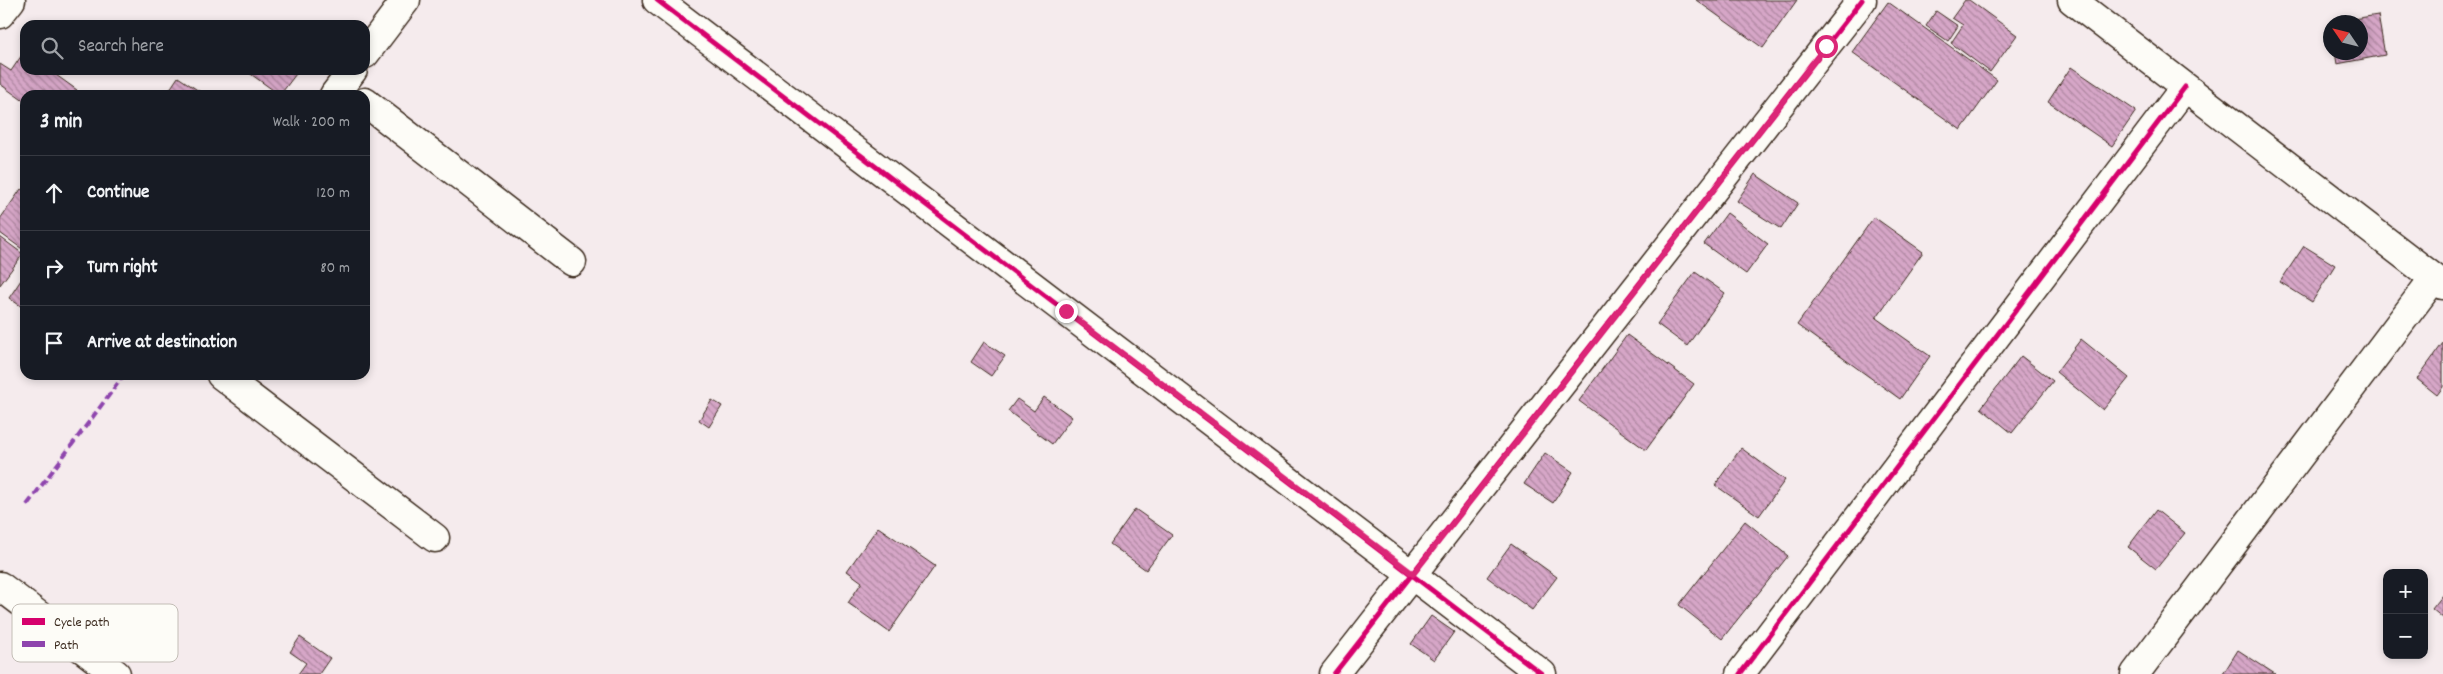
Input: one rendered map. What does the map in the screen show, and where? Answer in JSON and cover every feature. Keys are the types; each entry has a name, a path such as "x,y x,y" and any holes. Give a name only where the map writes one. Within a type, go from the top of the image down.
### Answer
{"street":[{"path":"0,14 10,0"},
{"path":"370,47 406,0"},
{"path":"657,0 1542,674"},
{"path":"1334,674 1862,0"},
{"path":"2072,0 2438,281 2135,674"},
{"path":"1740,674 2185,87"},
{"path":"370,106 572,262"},
{"path":"228,380 435,538"},
{"path":"0,586 24,604"},
{"path":"100,662 116,674"}],"building":[{"path":"1696,0 1797,0 1763,48"},
{"path":"1965,0 1969,0 2017,35 1990,72 1951,43 1963,25 1952,18"},
{"path":"1888,2 1997,80 1961,130 1852,52"},
{"path":"1936,11 1958,26 1948,41 1926,26"},
{"path":"2378,15 2385,55 2368,58 2368,17"},
{"path":"20,58 20,75 56,75 77,90 20,90 20,98 0,84 0,64 11,71"},
{"path":"2336,60 2358,60 2337,64"},
{"path":"2071,67 2136,111 2112,146 2048,102"},
{"path":"252,75 295,75 284,90 273,90"},
{"path":"178,77 198,90 169,90"},
{"path":"1755,174 1798,203 1781,229 1737,201"},
{"path":"20,190 20,247 0,233 0,219"},
{"path":"1727,213 1768,244 1746,274 1704,244"},
{"path":"1874,217 1923,252 1876,318 1930,356 1900,399 1797,325"},
{"path":"0,237 20,252 20,258 0,285"},
{"path":"2304,246 2335,265 2312,302 2280,282"},
{"path":"1695,272 1725,293 1687,346 1657,324"},
{"path":"20,282 20,306 9,298"},
{"path":"1627,335 1694,384 1646,450 1579,401"},
{"path":"2081,339 2129,378 2103,410 2056,372"},
{"path":"984,342 1005,356 991,376 971,362"},
{"path":"2443,343 2443,387 2437,395 2417,379"},
{"path":"2021,356 2053,381 2012,433 1981,408"},
{"path":"1044,397 1072,417 1052,444 1008,411 1017,399 1034,411"},
{"path":"712,400 722,406 709,427 699,420"},
{"path":"1741,448 1785,480 1759,516 1715,485"},
{"path":"1545,453 1573,472 1553,503 1524,484"},
{"path":"1135,509 1172,535 1146,570 1110,544"},
{"path":"2156,510 2185,533 2156,569 2128,547"},
{"path":"1745,521 1788,556 1722,639 1679,605"},
{"path":"878,527 935,566 889,632 848,603 862,582 847,571"},
{"path":"1511,544 1557,577 1532,610 1487,577"},
{"path":"2443,595 2443,618 2432,609"},
{"path":"1431,616 1454,632 1434,660 1411,644"},
{"path":"300,637 330,658 319,674 298,674 306,663 290,652"},
{"path":"2238,650 2275,674 2223,674"}],"marked path":[{"path":"27,505 120,380"}],"cycle path":[{"path":"657,0 1542,674"},
{"path":"1334,674 1862,0"},
{"path":"1740,674 2185,87"}],"route":[{"path":"1066,311 1413,574 1826,46"}]}
